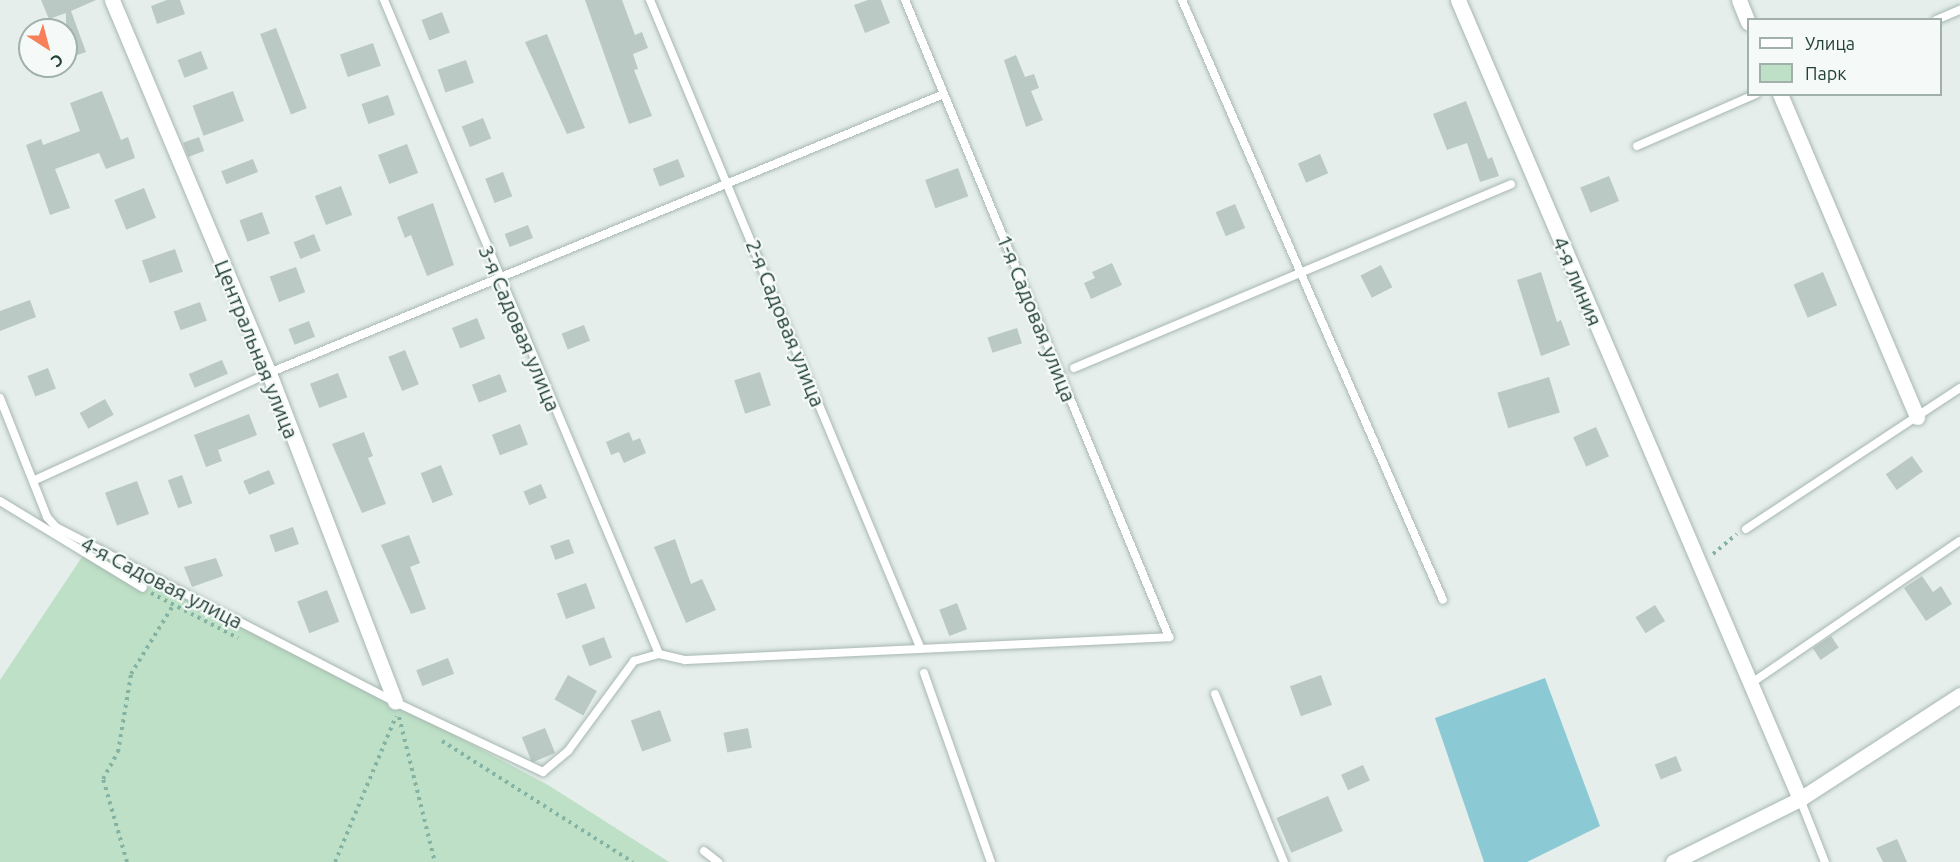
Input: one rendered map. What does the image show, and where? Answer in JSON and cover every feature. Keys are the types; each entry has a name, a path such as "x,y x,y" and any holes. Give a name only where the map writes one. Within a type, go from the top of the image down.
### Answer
{"street":[{"name":"Центральная улица","path":"112,0 269,374 396,707"},
{"name":"4-я линия","path":"1458,0 1800,800"},
{"path":"1739,0 1747,18"},
{"path":"1781,96 1917,417"},
{"path":"1673,862 1800,800 1960,695"}],"lane":[{"name":"3-я Садовая улица","path":"384,0 659,654"},
{"name":"2-я Садовая улица","path":"650,0 920,647"},
{"name":"1-я Садовая улица","path":"905,0 1169,637 920,647"},
{"path":"1182,0 1298,273 1443,600"},
{"path":"1941,18 1960,10"},
{"path":"35,480 269,374 944,94"},
{"path":"1637,146 1751,96"},
{"path":"1074,368 1511,184"},
{"path":"1746,529 1960,388"},
{"name":"4-я Садовая улица","path":"0,398 35,480 47,517 56,527 396,707 543,772 568,751 634,661 659,654"},
{"path":"0,501 143,588"},
{"path":"1750,684 1960,540"},
{"path":"659,654 685,660 920,647"},
{"path":"924,674 991,862"},
{"path":"1215,694 1284,862"},
{"path":"1800,800 1825,862"},
{"path":"704,850 718,862"}],"path":[{"path":"1697,563 1746,529"},
{"path":"127,862 103,779 118,752 131,674 172,607"},
{"path":"335,862 396,707"},
{"path":"396,707 435,862"}],"green space":[{"path":"92,542 548,785 669,862 0,862 0,680"}],"water":[{"path":"1545,678 1600,826 1527,862 1484,862 1435,718"}],"building":[{"path":"41,0 96,0 71,11 74,18 66,18 66,13 49,18"},
{"path":"167,0 180,0 185,14 157,24 151,6"},
{"path":"585,0 622,0 635,35 642,32 648,48 633,54 638,69 634,70 652,116 629,124"},
{"path":"868,0 881,0 890,23 865,33 854,5"},
{"path":"442,12 450,33 429,40 421,20"},
{"path":"276,28 307,108 291,114 260,34"},
{"path":"78,30 86,52 78,55"},
{"path":"547,34 585,128 567,134 525,42"},
{"path":"373,43 381,66 348,77 340,54"},
{"path":"201,51 208,69 184,78 178,60"},
{"path":"1016,55 1025,77 1034,74 1039,88 1031,91 1043,120 1026,127 1004,60"},
{"path":"466,60 474,83 445,92 438,70"},
{"path":"102,91 121,140 128,137 135,158 106,169 99,153 55,169 70,208 50,215 26,145 41,139 43,145 80,131 70,103"},
{"path":"233,91 244,121 204,136 193,106"},
{"path":"388,95 395,115 368,124 362,104"},
{"path":"1466,101 1488,159 1492,157 1499,176 1480,182 1467,143 1447,150 1433,114"},
{"path":"483,118 491,138 470,147 462,127"},
{"path":"199,137 204,151 188,157 183,143"},
{"path":"407,144 418,173 389,184 378,155"},
{"path":"1320,154 1328,173 1306,183 1298,163"},
{"path":"253,159 258,172 226,184 221,171"},
{"path":"678,159 685,177 660,186 653,169"},
{"path":"958,168 968,196 935,208 925,180"},
{"path":"503,172 512,196 495,203 485,179"},
{"path":"1609,176 1619,201 1590,213 1580,188"},
{"path":"341,186 352,215 326,225 315,196"},
{"path":"144,188 156,218 126,230 114,200"},
{"path":"433,203 454,265 427,276 411,235 405,238 397,217"},
{"path":"1235,204 1245,228 1226,236 1216,212"},
{"path":"262,212 270,234 247,242 239,220"},
{"path":"528,225 533,238 510,247 505,234"},
{"path":"314,234 321,251 300,259 294,242"},
{"path":"175,249 183,272 150,283 142,260"},
{"path":"1112,263 1122,285 1091,299 1084,283 1095,278 1092,272"},
{"path":"1381,265 1392,287 1372,298 1361,275"},
{"path":"296,267 305,292 279,302 270,277"},
{"path":"1541,272 1557,322 1561,320 1570,345 1541,356 1517,280"},
{"path":"1823,272 1837,305 1808,318 1794,285"},
{"path":"30,300 36,317 0,331 0,311"},
{"path":"200,302 207,321 181,330 174,312"},
{"path":"477,318 485,338 460,349 452,328"},
{"path":"309,321 315,337 295,345 288,329"},
{"path":"584,325 590,341 568,349 562,334"},
{"path":"1017,328 1022,343 992,353 988,338"},
{"path":"405,350 419,384 402,391 388,357"},
{"path":"222,360 228,374 195,388 189,374"},
{"path":"48,368 56,389 35,396 27,376"},
{"path":"760,372 771,405 745,414 734,380"},
{"path":"338,373 347,397 319,408 310,384"},
{"path":"500,374 507,392 479,402 472,385"},
{"path":"1549,377 1560,412 1508,428 1497,393"},
{"path":"105,399 114,415 88,429 80,413"},
{"path":"249,414 257,435 218,450 222,461 206,467 194,435"},
{"path":"520,424 528,445 500,455 492,435"},
{"path":"1596,427 1609,456 1586,466 1573,437"},
{"path":"364,432 373,456 368,458 386,504 362,513 332,444"},
{"path":"629,432 633,441 640,438 646,453 624,463 619,452 611,455 606,442"},
{"path":"1912,456 1923,472 1897,490 1886,474"},
{"path":"441,465 453,495 433,503 421,473"},
{"path":"269,470 275,484 249,495 243,481"},
{"path":"182,475 192,503 178,508 168,480"},
{"path":"137,481 149,514 117,526 105,493"},
{"path":"541,484 547,498 529,505 524,491"},
{"path":"293,527 299,544 275,552 269,535"},
{"path":"409,535 420,563 410,567 426,609 411,614 381,545"},
{"path":"569,539 574,553 555,560 550,546"},
{"path":"675,539 691,584 702,579 716,610 686,623 654,547"},
{"path":"216,558 223,576 192,587 184,567"},
{"path":"1922,576 1933,592 1941,586 1952,604 1926,621 1904,588"},
{"path":"586,583 595,608 566,619 557,594"},
{"path":"327,590 339,622 309,633 297,601"},
{"path":"957,603 967,629 949,636 939,610"},
{"path":"1655,605 1665,621 1646,633 1635,617"},
{"path":"1831,636 1839,648 1821,660 1813,648"},
{"path":"604,637 612,658 589,666 582,646"},
{"path":"448,658 454,674 422,686 416,670"},
{"path":"568,675 597,691 583,715 554,699"},
{"path":"1321,675 1332,705 1301,716 1290,686"},
{"path":"660,710 671,741 642,752 631,721"},
{"path":"545,728 555,753 532,762 522,737"},
{"path":"748,728 752,748 727,752 723,733"},
{"path":"1676,756 1682,771 1661,779 1655,765"},
{"path":"1363,765 1370,781 1348,790 1341,775"},
{"path":"1328,796 1343,831 1291,853 1276,818"},
{"path":"1897,839 1907,862 1883,862 1876,848"}]}
